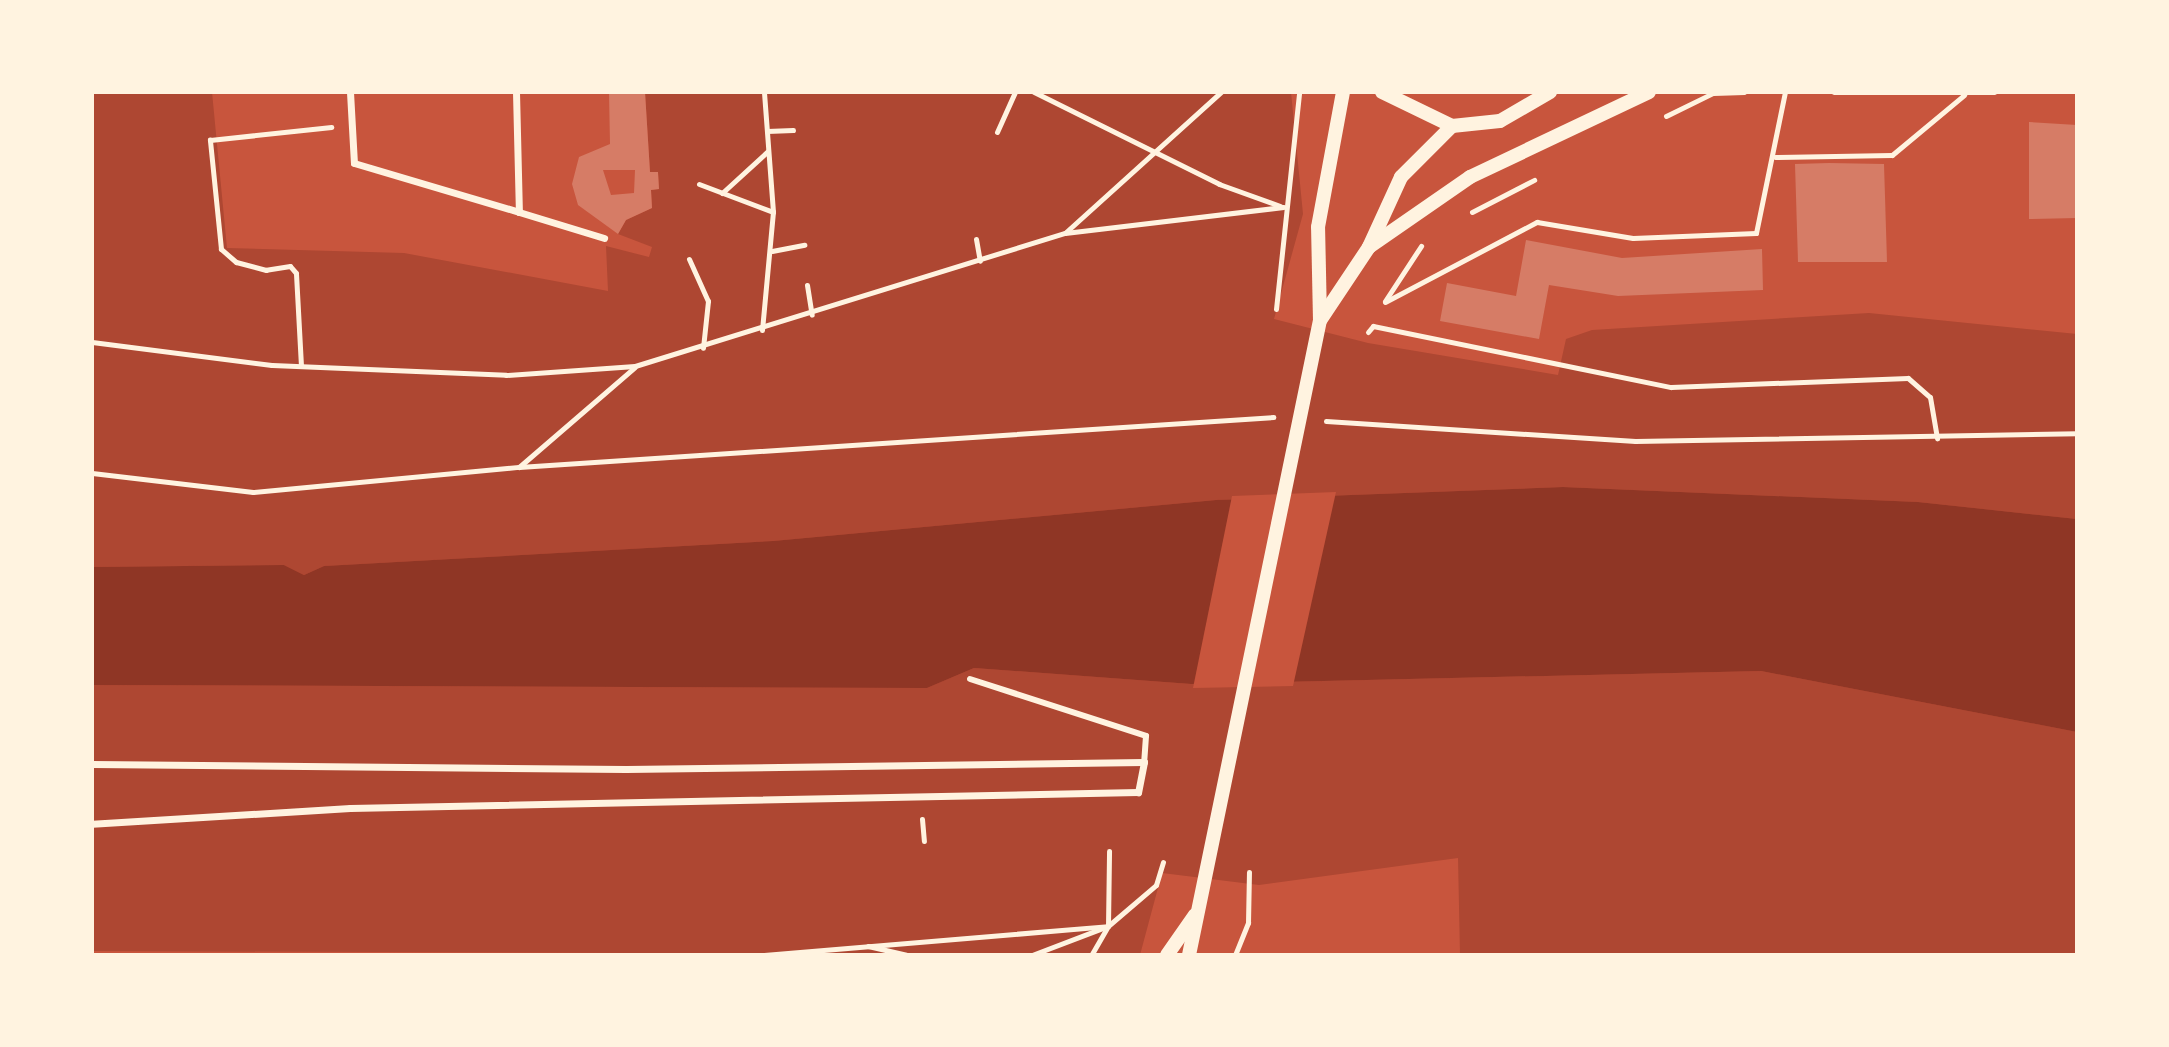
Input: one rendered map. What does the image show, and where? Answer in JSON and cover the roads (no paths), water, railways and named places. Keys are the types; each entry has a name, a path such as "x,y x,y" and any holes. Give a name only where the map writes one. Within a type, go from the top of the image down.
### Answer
{"street":[{"path":"350,92 354,163 604,238"},
{"path":"516,92 519,212"},
{"path":"1189,955 1320,320 1318,227 1343,92"},
{"path":"1382,92 1452,126 1500,121 1550,92"},
{"path":"1369,247 1470,177 1649,92"},
{"path":"1320,320 1369,247 1401,177 1452,126"},
{"path":"92,764 626,769 1144,762 1138,792 350,808 92,824"},
{"path":"1167,955 1197,911"}],"lane":[{"path":"970,679 1146,736 1144,762"}]}
